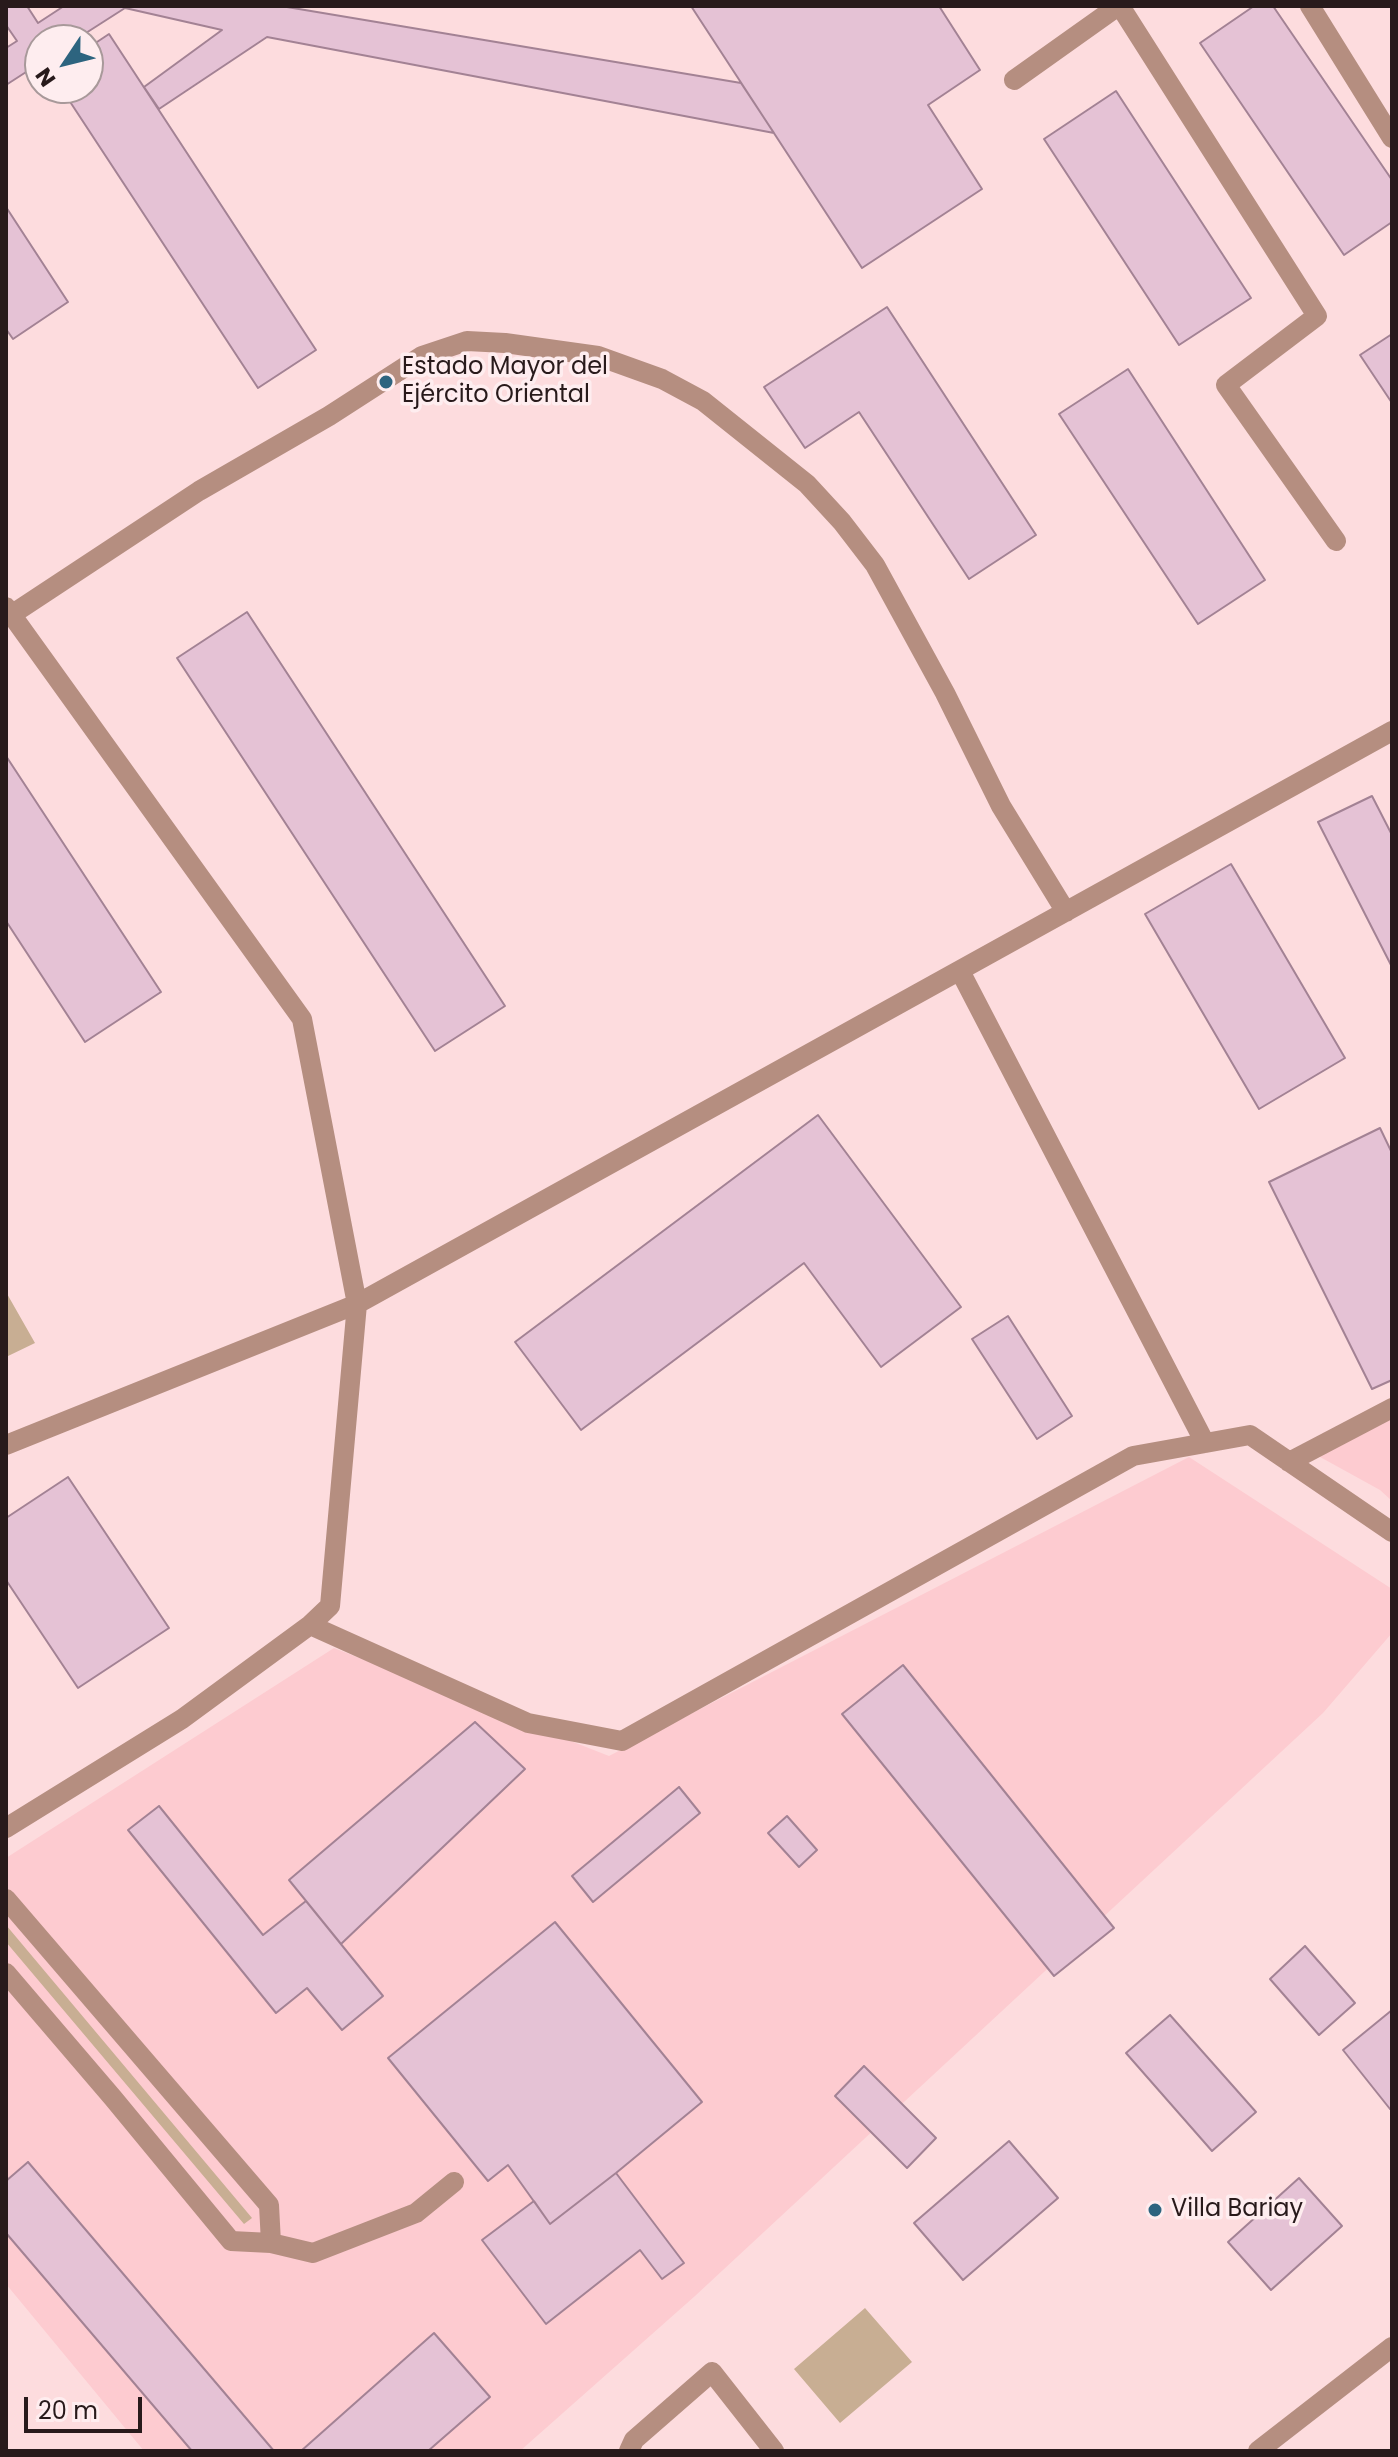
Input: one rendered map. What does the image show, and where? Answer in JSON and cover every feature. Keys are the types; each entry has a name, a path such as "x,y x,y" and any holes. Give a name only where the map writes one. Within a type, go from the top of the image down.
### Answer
{"street":[{"path":"1014,80 1119,6 1317,316 1226,385 1336,541"},
{"path":"1310,6 1392,138"},
{"path":"6,1828 182,1719 310,1625 330,1606 357,1304 302,1019 9,611 422,356 467,341 598,356 662,379 703,401 807,484 842,522 875,565 945,693 1001,806 1066,912"},
{"path":"6,1445 357,1304 1392,731"},
{"path":"960,971 1205,1443"},
{"path":"1289,1462 1392,1408"},
{"path":"310,1625 528,1723 622,1741 1133,1456 1250,1435 1392,1532"},
{"path":"6,1899 269,2205 271,2243"},
{"path":"6,1973 231,2241 271,2243 313,2253 416,2213 454,2182"},
{"path":"1258,2451 1392,2347"},
{"path":"629,2451 634,2440 712,2372 774,2451"}],"shaded area":[{"path":"6,1292 35,1343 6,1357"},
{"path":"1392,1410 1392,1501 1380,1490 1311,1452"},
{"path":"1189,1457 1392,1589 1392,1633 1323,1713 695,2296 520,2451 144,2451 6,2284 6,1858 334,1648 609,1756"},
{"path":"6,1925 252,2218 244,2224 6,1942"},
{"path":"865,2308 912,2362 840,2423 794,2369"}],"building":[{"path":"6,6 27,6 38,23 64,6 281,6 741,83 774,133 267,37 159,109 144,87 222,30 125,8 100,24 24,24 24,73 6,85 6,48 17,41 6,25"},
{"path":"691,6 939,6 980,70 928,105 982,189 862,268"},
{"path":"1254,6 1273,6 1392,180 1392,222 1344,255 1200,43"},
{"path":"109,34 316,350 258,388 72,104 104,104 104,37"},
{"path":"1116,91 1251,298 1179,345 1044,139"},
{"path":"6,207 68,302 13,339 6,329"},
{"path":"887,307 1036,535 969,579 859,412 805,448 764,387"},
{"path":"1392,334 1392,403 1360,355"},
{"path":"1128,369 1265,580 1198,624 1059,414"},
{"path":"247,612 505,1006 435,1051 177,658"},
{"path":"6,756 161,992 85,1042 6,921"},
{"path":"1372,796 1392,835 1392,967 1318,822"},
{"path":"1231,864 1345,1058 1259,1109 1145,914"},
{"path":"818,1115 961,1307 881,1367 804,1263 581,1430 515,1342"},
{"path":"1380,1128 1392,1153 1392,1380 1372,1389 1269,1182"},
{"path":"1008,1316 1072,1416 1037,1439 972,1339"},
{"path":"68,1477 169,1628 78,1688 6,1580 6,1518"},
{"path":"903,1665 1114,1928 1054,1976 842,1714"},
{"path":"475,1722 525,1769 341,1944 289,1880"},
{"path":"679,1787 700,1813 593,1902 572,1876"},
{"path":"159,1806 263,1935 306,1901 383,1996 342,2030 307,1988 276,2013 128,1830"},
{"path":"787,1816 817,1850 799,1867 768,1833"},
{"path":"555,1922 702,2102 550,2224 508,2165 488,2181 388,2058"},
{"path":"1305,1946 1355,2003 1319,2035 1270,1979"},
{"path":"1392,2010 1392,2107 1390,2109 1343,2050"},
{"path":"1170,2015 1256,2112 1212,2151 1126,2053"},
{"path":"864,2066 936,2138 907,2168 835,2096"},
{"path":"1009,2141 1058,2198 963,2280 914,2223"},
{"path":"28,2162 274,2451 192,2451 6,2233 6,2181"},
{"path":"616,2173 684,2263 662,2279 640,2250 546,2324 482,2240 534,2201 550,2224"},
{"path":"1299,2178 1342,2226 1271,2290 1228,2242"},
{"path":"434,2333 490,2397 428,2451 301,2451"}],"place":[{"name":"Estado Mayor del Ejército Oriental","path":"386,382"},
{"name":"Villa Bariay","path":"1155,2210"}]}
